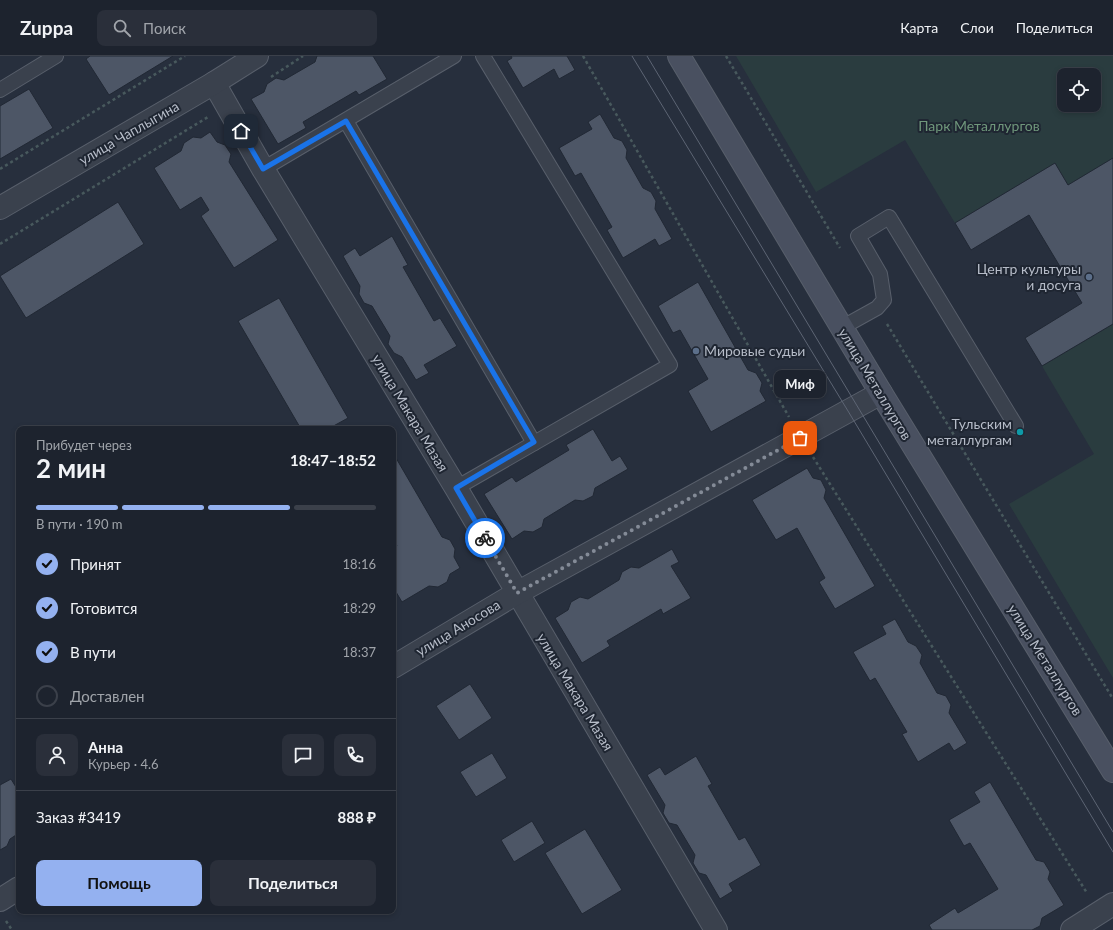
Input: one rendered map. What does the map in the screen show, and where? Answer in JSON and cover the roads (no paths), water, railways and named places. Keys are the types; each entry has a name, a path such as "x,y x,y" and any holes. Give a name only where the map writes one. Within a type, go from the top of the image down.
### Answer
{"main road":[{"name":"улица Металлургов","path":"679,56 841,328 1113,771"}],"street":[{"name":"улица Чаплыгина","path":"0,208 214,83 257,56"},
{"name":"улица Макара Мазая","path":"214,83 263,169 456,488 716,930"},
{"name":"улица Аносова","path":"396,665 517,593 881,393"},
{"path":"0,900 16,890"},
{"path":"1072,930 1106,908"}],"lane":[{"path":"0,90 56,56"},
{"path":"263,169 454,56"},
{"path":"456,488 670,365 483,56"},
{"path":"346,121 534,442"},
{"path":"841,328 876,308 884,300 880,274 858,236 889,217 1016,426"}],"tram line":[{"path":"632,56 848,411 1113,852"},
{"path":"647,56 1113,832"}],"place":[{"name":"Центр культуры и досуга","path":"1089,277"},
{"name":"Мировые судьи","path":"696,351"},
{"name":"Тульским металлургам","path":"1020,432"},
{"name":"Миф","path":"800,438"}],"park label":[{"name":"Парк Металлургов","path":"979,126"}]}
